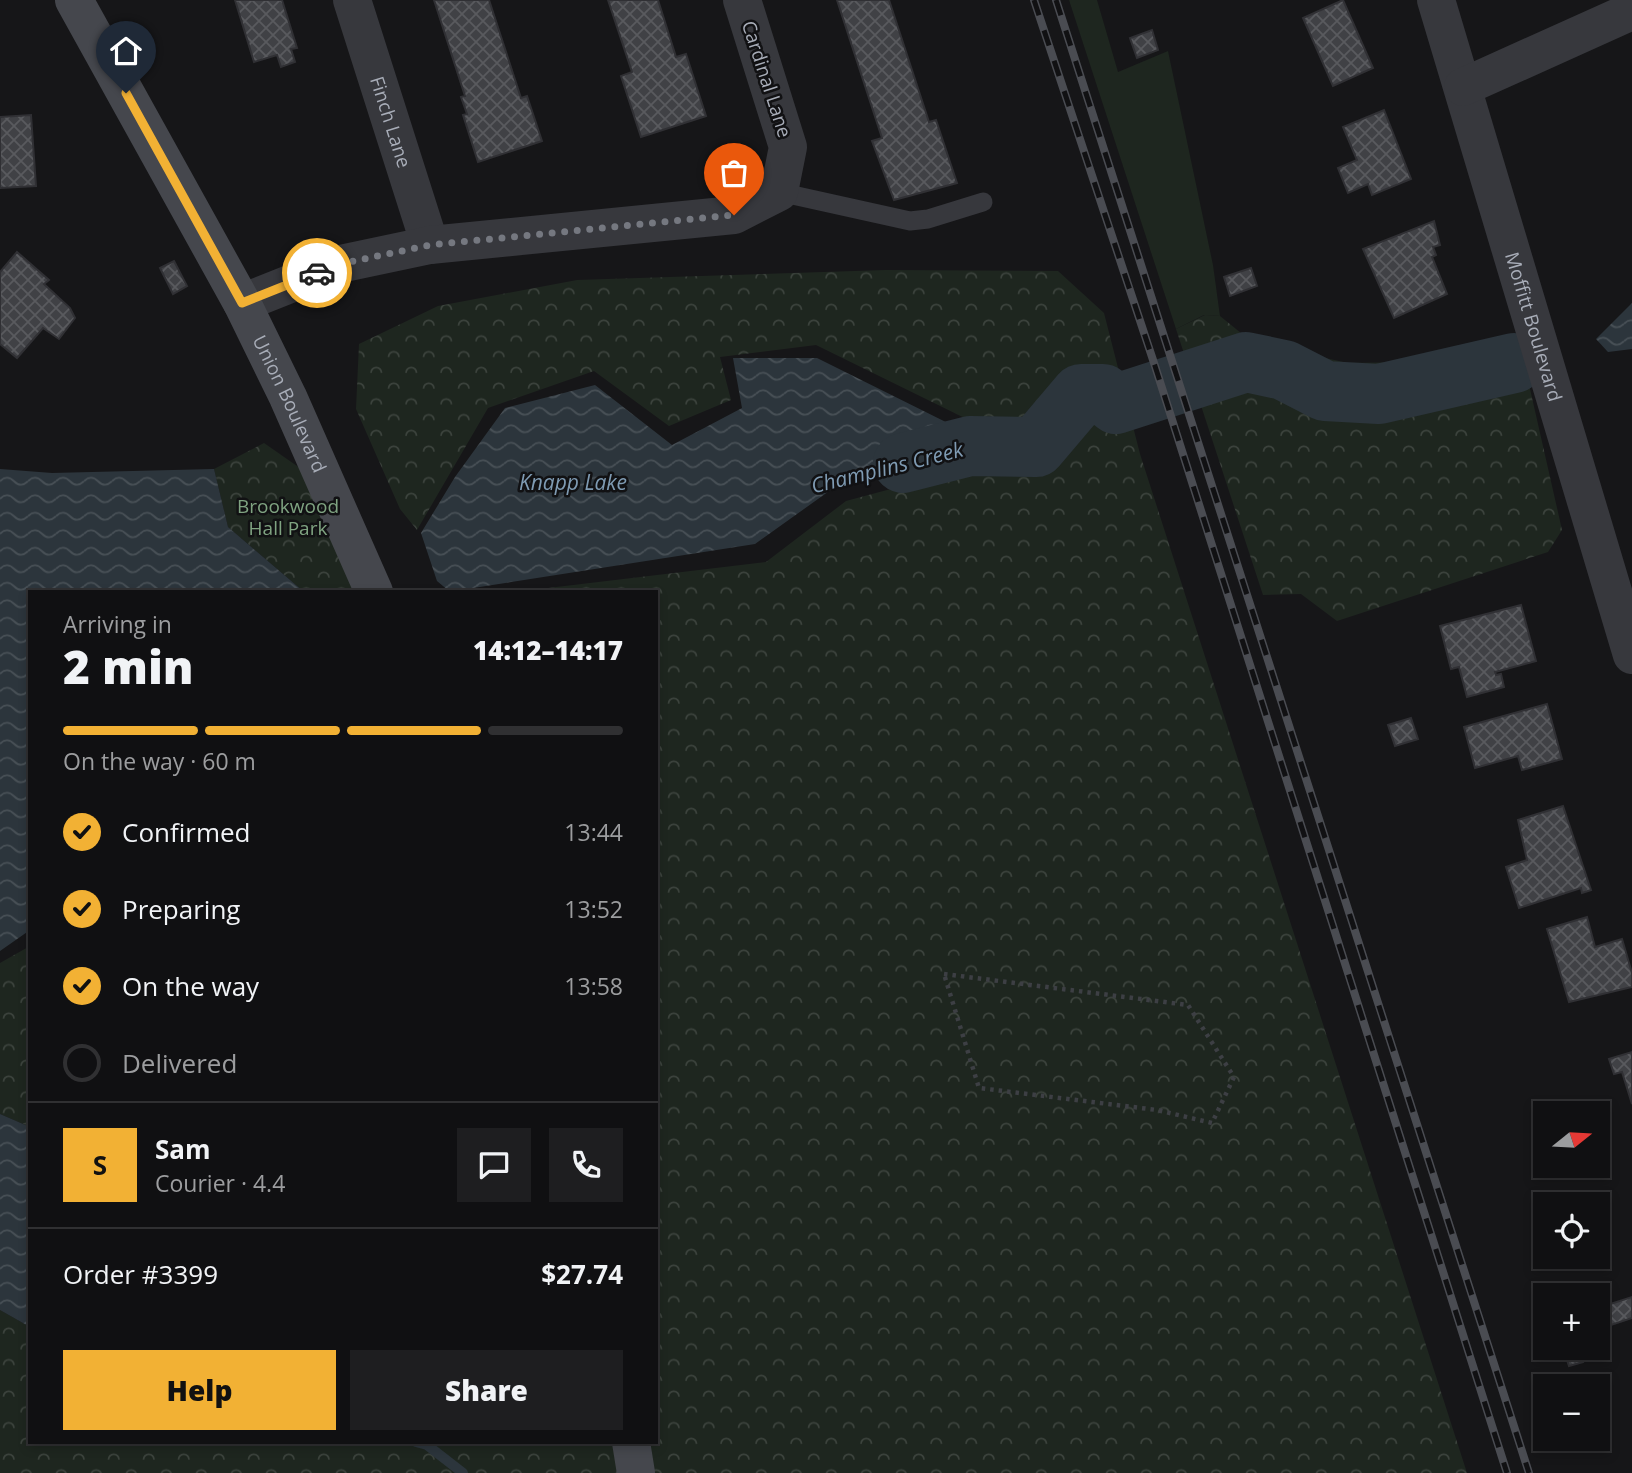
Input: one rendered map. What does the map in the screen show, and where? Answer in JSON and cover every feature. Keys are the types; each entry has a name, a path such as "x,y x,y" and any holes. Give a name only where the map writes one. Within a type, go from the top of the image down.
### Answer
{"main road":[{"name":"Union Boulevard","path":"74,0 242,303 294,408 373,590"},
{"path":"631,1444 636,1473"}],"street":[{"name":"Finch Lane","path":"352,0 430,245"},
{"name":"Cardinal Lane","path":"741,0 788,147 779,192"},
{"name":"Moffitt Boulevard","path":"1436,0 1632,655"},
{"path":"1463,87 1632,11"},
{"path":"242,303 340,264 430,245 734,215 779,192"}],"lane":[{"path":"779,192 910,221 983,202"}],"path":[{"path":"944,974 1188,1005 1234,1077 1212,1123 1157,1110 979,1088 944,974"}],"green space":[{"path":"1069,0 1097,0 1118,72 1168,51 1213,265 1220,316 1204,315 1176,329"},
{"path":"886,270 1058,271 1104,313 1140,454 1467,1473 0,1473 0,1310 28,1326 28,1444 658,1444 658,590 531,590 766,562 846,501 988,463 985,428 816,345 720,357 731,400 669,426 594,371 488,408 417,530 400,509 356,409 359,344 438,306 577,280"},
{"path":"1205,315 1220,316 1252,342 1348,363 1413,362 1520,345 1562,530 1548,552 1337,621 1301,594 1263,595 1176,329"},
{"name":"Brookwood Hall Park","path":"264,443 330,489 374,590 302,590 228,527 214,469"},
{"path":"28,947 28,1126 0,1114 0,963"}],"water":[{"path":"1632,303 1632,349 1608,352 1596,339"},
{"name":"Knapp Lake","path":"733,358 817,358 990,444 832,489 755,544 460,590 448,590 437,581 421,533 455,477 505,408 595,385 672,445 742,408"},
{"path":"0,469 52,473 214,469 228,527 302,590 28,590 28,931 0,951"},
{"path":"0,1114 28,1126 28,1326 0,1310"}],"building":[{"path":"235,0 282,0 297,48 291,49 295,62 281,67 277,55 254,62"},
{"path":"434,0 489,0 521,98 527,96 542,141 478,162 463,115 467,114 461,97 465,96"},
{"path":"608,0 658,0 676,57 686,54 706,116 641,137 621,76 632,72"},
{"path":"837,0 889,0 929,122 936,120 957,183 894,200 872,141 882,138"},
{"path":"1343,0 1373,68 1333,86 1303,18"},
{"path":"1152,30 1158,50 1137,58 1130,38"},
{"path":"1384,110 1411,179 1372,195 1368,184 1348,193 1338,168 1357,160 1343,127"},
{"path":"31,115 36,186 0,188 0,117"},
{"path":"1434,221 1440,245 1433,247 1436,255 1432,257 1447,294 1394,318 1363,249"},
{"path":"17,252 49,280 44,284 70,308 75,318 59,339 43,328 17,358 0,344 0,272"},
{"path":"174,261 187,286 173,294 160,268"},
{"path":"1251,268 1257,286 1230,296 1224,277"},
{"path":"1521,605 1536,661 1495,672 1496,675 1501,674 1504,687 1467,697 1459,667 1451,669 1440,626"},
{"path":"1547,704 1562,759 1522,770 1518,756 1475,768 1464,727"},
{"path":"1411,718 1418,739 1395,746 1388,725"},
{"path":"1563,806 1591,890 1582,893 1581,888 1519,908 1506,867 1527,860 1518,820"},
{"path":"1587,917 1595,947 1622,939 1632,973 1632,987 1569,1002 1547,929"},
{"path":"1632,1052 1632,1104 1622,1072 1614,1074 1609,1059"},
{"path":"1632,1297 1632,1318 1610,1325 1610,1304"},
{"path":"1567,1360 1582,1360 1583,1362 1569,1366"}],"waterway":[{"name":"Champlins Creek","path":"903,463 970,446 1036,447 1081,394 1103,394 1116,404 1246,362 1284,370 1325,391 1379,394 1514,363"},
{"path":"423,1444 463,1473"}],"railway":[{"path":"1034,0 1155,366 1507,1473"},
{"path":"1056,0 1529,1473"}],"way so far":[{"path":"317,273 340,264 430,245 734,215"}],"route":[{"path":"126,93 242,303 317,273"}]}
